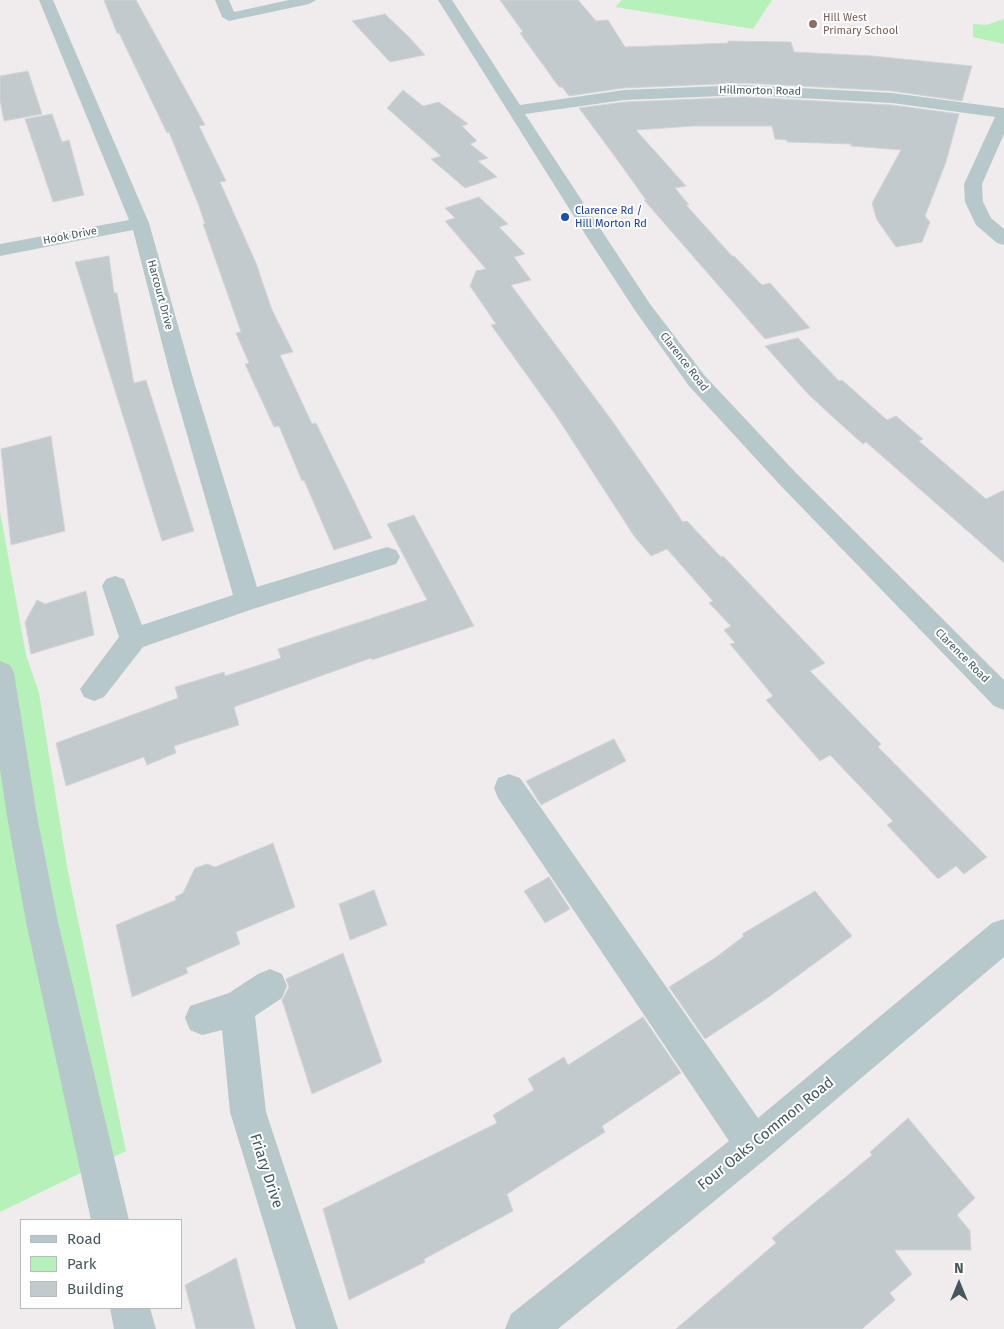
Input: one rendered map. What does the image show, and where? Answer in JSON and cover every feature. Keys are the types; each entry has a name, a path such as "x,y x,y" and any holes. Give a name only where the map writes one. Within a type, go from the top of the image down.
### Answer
{"street":[{"name":"Harcourt Drive","path":"46,0 140,222 183,382 248,600"},
{"path":"222,0 229,17 309,0"},
{"name":"Clarence Road","path":"445,0 627,284 697,381 789,480 1004,698"},
{"name":"Hillmorton Road","path":"516,110 624,95 745,90 892,98 1004,114"},
{"path":"1004,114 973,184 974,202 984,221 1004,239"},
{"name":"Hook Drive","path":"0,250 140,222"},
{"path":"94,689 133,639 387,556"},
{"path":"115,586 133,639"},
{"path":"0,673 22,816 42,922 110,1219"},
{"path":"509,788 754,1145"},
{"name":"Four Oaks Common Road","path":"526,1329 754,1145 1004,936"},
{"path":"202,1018 237,1008 270,986"},
{"name":"Friary Drive","path":"237,1008 248,1112 317,1329"},
{"path":"130,1309 135,1329"}],"green space":[{"path":"622,0 772,0 753,29 615,7"},
{"path":"1004,19 1004,44 973,37 973,24 986,25"},
{"path":"0,511 26,655 39,693 68,872 126,1151 0,1212"}],"building":[{"path":"104,0 136,0 205,125 199,126 226,181 220,182 256,263 272,310 293,352 280,355 312,424 316,423 372,538 334,550 279,426 274,427 245,364 249,363 236,333 241,332 203,224 205,224 199,206 169,132 167,133 119,33 117,33"},
{"path":"500,0 578,0 596,21 608,20 625,47 728,43 728,41 791,42 794,52 873,56 972,66 962,101 892,91 745,83 624,88 569,96 562,87 559,87 520,33 523,32"},
{"path":"385,14 425,55 390,62 352,21"},
{"path":"28,71 42,114 4,121 0,100 0,76"},
{"path":"403,90 423,106 439,102 468,124 462,126 477,141 470,144 488,158 478,161 497,177 465,188 431,159 441,156 387,108"},
{"path":"745,97 892,105 959,114 946,162 925,216 930,222 922,242 896,247 877,220 872,203 901,150 851,146 851,144 787,142 787,140 775,139 772,126 694,126 636,130 686,186 675,188 689,205 686,205 732,256 762,285 770,283 810,328 765,339 644,200 646,200 579,108 624,102"},
{"path":"52,114 62,142 69,140 84,195 53,202 25,119"},
{"path":"479,197 508,224 499,227 525,254 514,257 531,280 511,285 610,418 683,522 687,521 721,557 723,556 825,663 810,671 881,744 878,747 987,857 964,874 956,866 938,879 887,825 893,821 830,755 820,761 766,700 773,696 730,644 735,643 724,630 731,626 709,603 713,601 667,549 651,556 634,536 557,417 491,325 496,324 470,286 476,271 486,269 445,221 455,218 445,208"},
{"path":"109,256 114,293 117,293 134,383 146,380 194,531 162,541 75,262"},
{"path":"798,338 839,381 842,380 887,420 896,416 923,439 919,441 986,499 1004,490 1004,563 866,442 863,444 835,419 808,394 765,346"},
{"path":"51,436 65,531 11,545 1,449"},
{"path":"414,515 474,626 372,660 371,658 234,707 239,725 174,746 176,753 147,765 144,757 66,786 56,743 178,698 175,687 224,672 225,676 281,658 278,649 427,600 387,524"},
{"path":"86,591 94,635 31,654 25,622 37,600 45,604"},
{"path":"614,739 626,761 541,805 526,781"},
{"path":"273,843 295,907 236,932 240,944 186,968 188,973 132,997 116,925 176,900 175,897 183,893 195,868 207,864 215,867"},
{"path":"549,877 570,909 545,923 524,891"},
{"path":"374,890 387,925 350,940 339,904"},
{"path":"815,891 852,936 766,999 705,1039 669,987 715,958 744,936 742,934"},
{"path":"343,953 382,1062 312,1094 282,1000 289,987 286,979"},
{"path":"643,1017 681,1073 602,1126 605,1132 507,1194 513,1211 424,1259 425,1262 349,1300 323,1209 497,1123 493,1115 534,1090 528,1079 564,1057 568,1065"},
{"path":"908,1118 975,1198 957,1215 970,1231 971,1250 894,1250 912,1274 890,1293 895,1300 862,1329 676,1329 776,1243 772,1238 872,1155 870,1152"},
{"path":"236,1258 255,1329 196,1329 185,1285"}],"place":[{"name":"Hill West Primary School","path":"813,24"},
{"name":"Clarence Rd / Hill Morton Rd","path":"565,217"}]}
